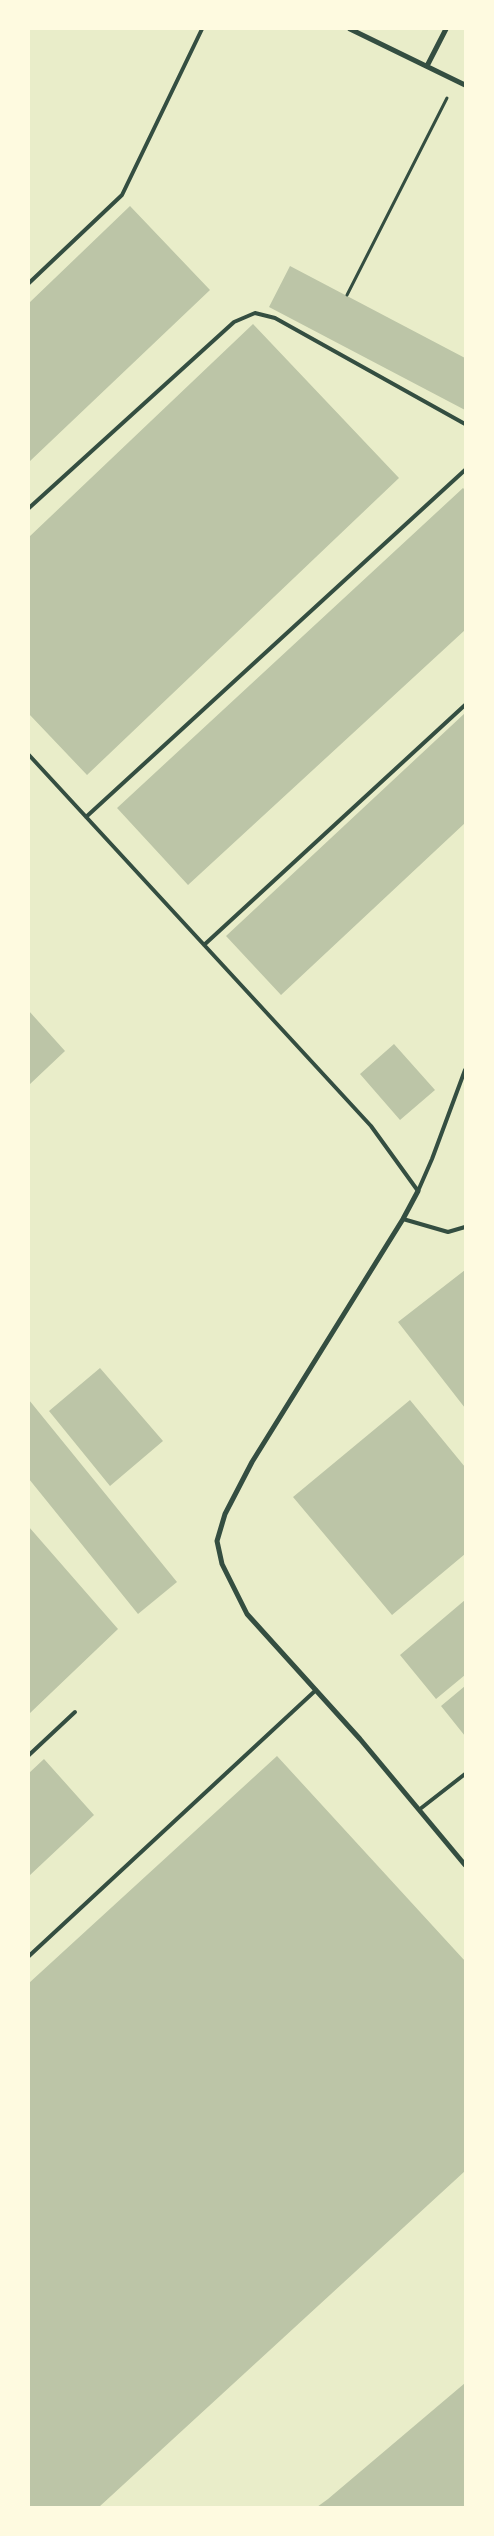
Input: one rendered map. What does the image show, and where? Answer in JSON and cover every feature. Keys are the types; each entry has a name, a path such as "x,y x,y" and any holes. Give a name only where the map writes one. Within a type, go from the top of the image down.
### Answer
{"street":[{"path":"350,29 465,84"},
{"path":"427,66 446,29"},
{"path":"418,1191 403,1219 252,1462 225,1514 217,1541 222,1564 247,1614 420,1809 465,1866"}],"lane":[{"path":"29,283 122,195 202,29"},
{"path":"29,508 234,322 255,313 275,318 465,424"},
{"path":"86,817 465,470"},
{"path":"204,946 465,705"},
{"path":"29,755 370,1126 418,1191"},
{"path":"418,1191 465,1070"},
{"path":"403,1219 448,1232 465,1227"},
{"path":"29,1956 316,1690"},
{"path":"29,1755 74,1712"},
{"path":"420,1809 465,1774"}],"path":[{"path":"347,295 456,80"}],"building":[{"path":"130,206 210,290 29,462 29,303"},
{"path":"290,266 465,358 465,410 269,307"},
{"path":"253,324 399,478 87,775 29,714 29,537"},
{"path":"463,488 465,490 465,630 188,885 117,808"},
{"path":"465,713 465,823 281,995 226,936"},
{"path":"29,1011 65,1051 29,1085"},
{"path":"394,1044 435,1090 400,1120 360,1074"},
{"path":"465,1270 465,1408 398,1322"},
{"path":"100,1368 163,1441 110,1486 49,1411"},
{"path":"29,1400 177,1582 138,1614 29,1479"},
{"path":"410,1400 465,1467 465,1554 392,1615 293,1497"},
{"path":"29,1527 118,1629 29,1714"},
{"path":"465,1600 465,1675 436,1699 400,1655"},
{"path":"465,1686 465,1736 441,1706"},
{"path":"277,1756 465,1961 465,2171 99,2507 29,2507 29,1983"},
{"path":"44,1759 94,1815 29,1876 29,1773"},
{"path":"465,2383 465,2507 317,2507 328,2499"}]}
